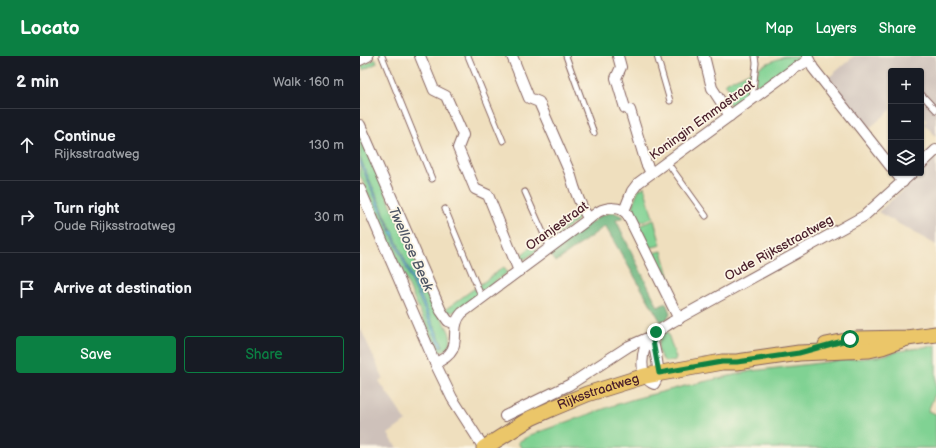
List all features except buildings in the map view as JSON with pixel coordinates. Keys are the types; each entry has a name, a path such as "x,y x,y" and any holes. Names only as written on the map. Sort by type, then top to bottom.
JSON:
{"main road":[{"name":"Rijksstraatweg","path":"484,448 513,431 531,418 605,388 722,362 737,362 799,353 850,339 907,338 936,334"}],"street":[{"path":"360,60 368,56"},
{"path":"420,56 434,90 446,96 463,134 458,148 475,189 488,195 519,271"},
{"path":"512,56 529,98 539,102 589,219"},
{"path":"618,56 621,67 616,78 625,108 630,110 646,164 651,173"},
{"path":"704,56 712,88 730,116"},
{"path":"808,58 811,66 888,163"},
{"name":"Koningin Emmastraat","path":"624,211 635,186 808,58"},
{"path":"360,125 441,311 448,321 456,324 456,337 453,349 445,359 435,363"},
{"path":"924,161 936,150"},
{"path":"898,176 903,182"},
{"name":"Oude Rijksstraatweg","path":"653,378 642,364 643,352 647,342 652,336 661,329 864,216 909,176"},
{"path":"360,189 364,210 435,363 452,398 484,448"},
{"name":"Oranjestraat","path":"456,324 462,313 589,219 604,210 617,208 624,211"},
{"path":"624,211 627,214 679,319"},
{"path":"652,336 653,378"},
{"name":"Oude Rijksstraatweg","path":"505,416 568,385 630,346 652,336"}],"lane":[{"path":"382,56 432,179"},
{"path":"468,56 503,141"},
{"path":"566,56 594,133"},
{"path":"657,56 670,101"},
{"path":"752,100 756,63 755,56"},
{"path":"924,97 936,110"},
{"path":"667,162 706,216"},
{"path":"525,192 550,248"},
{"path":"445,209 482,298"}],"shaded area":[{"path":"854,56 936,56 936,136 924,124 927,120 924,116 924,68 888,68 888,112 867,130 827,79"},
{"path":"936,157 936,245 878,212 917,176 924,176 924,169"},
{"path":"360,327 383,378 379,381 406,421 388,434 397,448 360,448"}],"green space":[{"path":"784,56 799,56 794,62 754,92 759,67"},
{"path":"376,59 377,63 363,70 361,66"},
{"path":"754,70 750,94 732,108 727,100 733,95 725,83"},
{"path":"360,134 438,313 450,334 450,345 446,349 439,352 360,175 360,163 376,200 376,204 382,212 440,347 443,346 360,158"},
{"path":"644,186 653,218 636,223 634,214 635,200 640,188 642,189"},
{"path":"578,212 577,221 566,229 563,224"},
{"path":"613,212 624,217 616,220 658,307 666,303 670,313 667,319 661,322 605,226 556,262 549,253 600,216"},
{"path":"654,220 661,245 649,248 638,226"},
{"path":"562,225 565,230 549,242 546,236"},
{"path":"534,245 537,251 523,260 517,258"},
{"path":"662,251 677,304 652,253"},
{"path":"504,267 507,273 481,292 478,286"},
{"path":"475,288 478,294 454,312 448,312 446,309"},
{"path":"667,331 676,358 675,360 666,362 660,355 658,346 663,334"},
{"path":"936,345 936,392 928,411 936,414 936,448 521,448 518,442 533,434 615,405 685,386 752,371 876,357"}],"water":[{"path":"360,158 391,230 394,232 395,238 443,346 440,347 382,212 376,204 376,200 360,163"}],"route":[{"path":"656,332 652,336 659,373 722,362 737,362 799,353 850,339"}],"water label":[{"name":"Twellose Beek","path":"411,249"}]}
